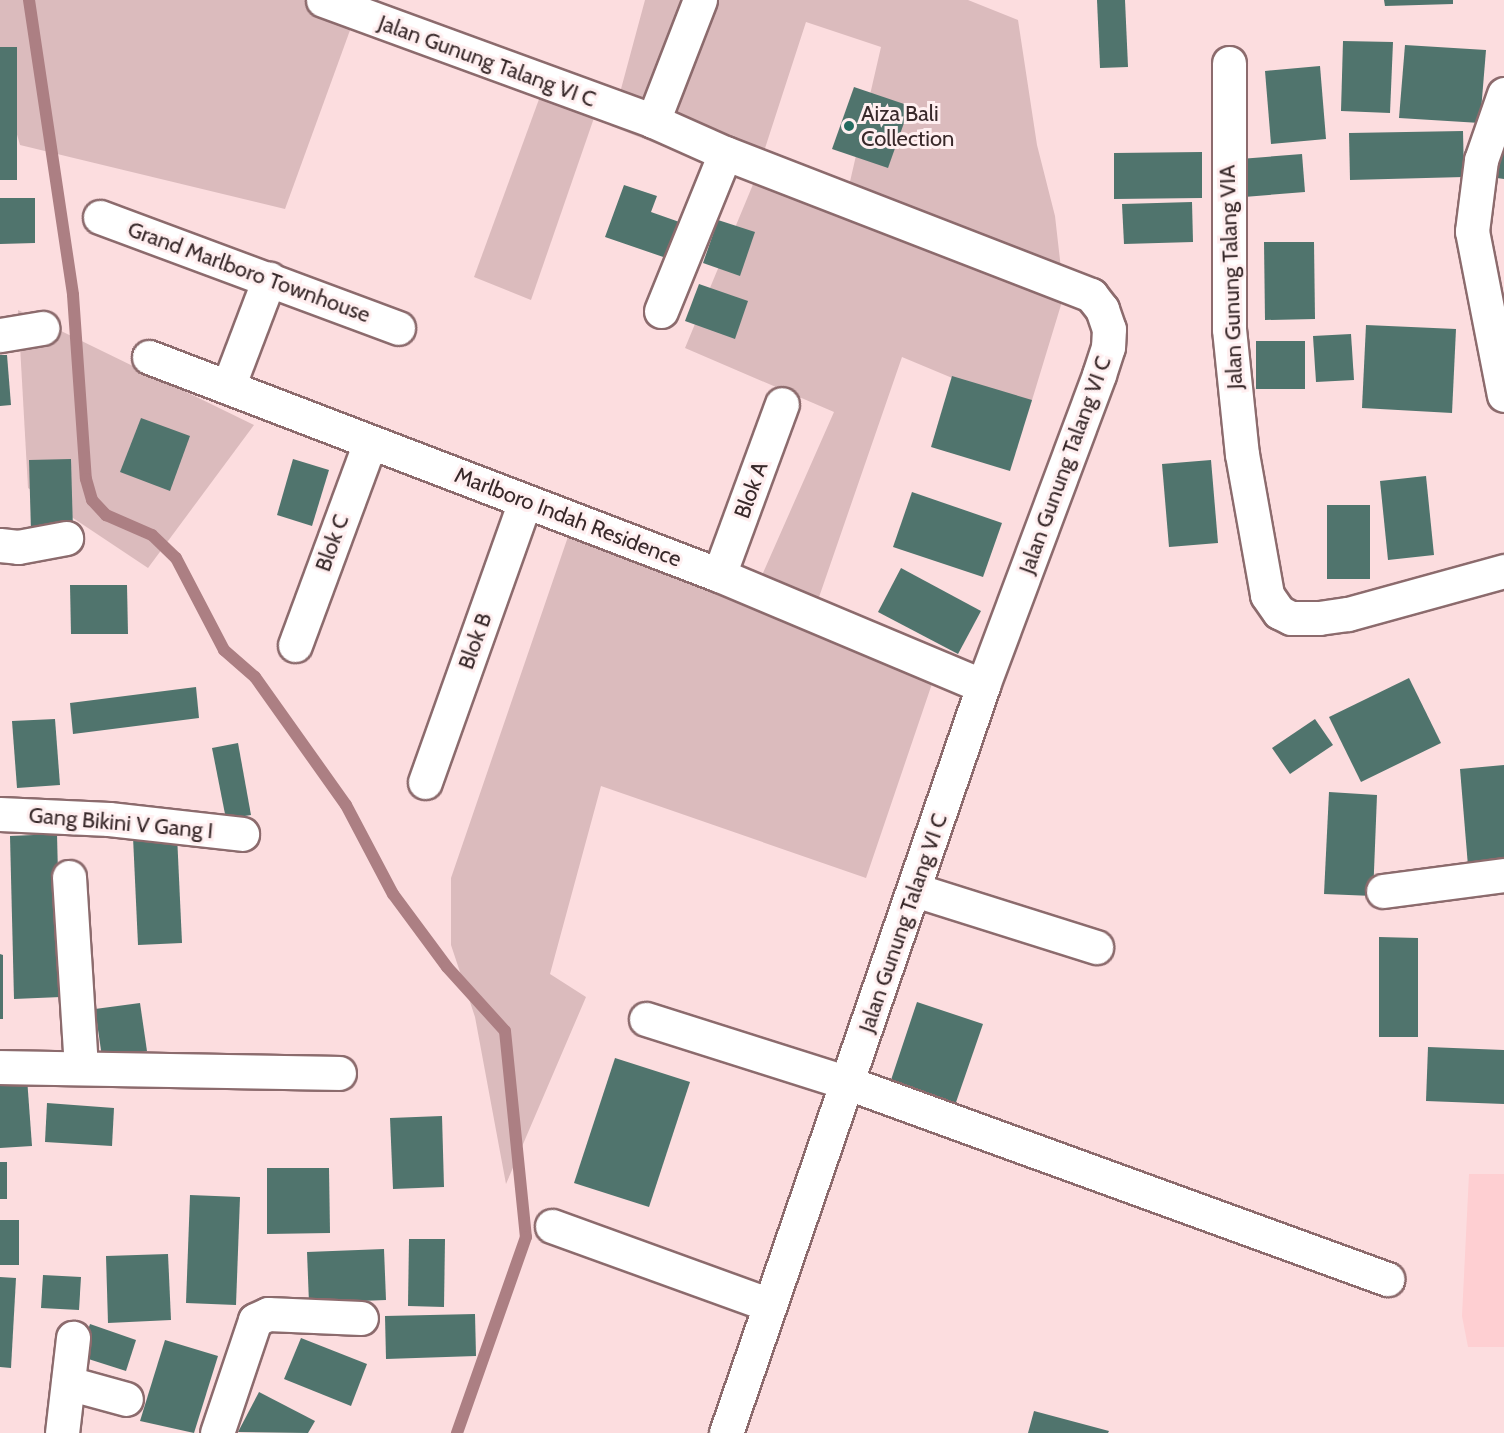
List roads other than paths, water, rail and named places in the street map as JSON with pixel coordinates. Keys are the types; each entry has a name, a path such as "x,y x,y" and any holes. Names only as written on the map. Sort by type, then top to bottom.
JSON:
{"street":[{"name":"Jalan Gunung Talang VI C","path":"323,0 653,121 724,153 1091,295 1102,309 1109,329 1108,347 983,686 848,1083 768,1304 726,1433"},
{"path":"653,121 700,0"},
{"name":"Jalan Gunung Talang VIA","path":"1229,63 1229,329 1242,454 1268,595 1280,612 1291,618 1319,618 1348,614 1504,571"},
{"path":"1504,94 1481,160 1472,231 1504,395"},
{"path":"661,311 724,153"},
{"name":"Grand Marlboro Townhouse","path":"100,217 398,328"},
{"path":"228,387 269,279"},
{"path":"0,335 42,328"},
{"name":"Marlboro Indah Residence","path":"149,357 719,575 983,686"},
{"name":"Blok A","path":"719,575 782,404"},
{"name":"Blok C","path":"295,645 370,442"},
{"name":"Blok B","path":"425,782 525,501"},
{"path":"0,545 18,547 66,538"},
{"name":"Gang Bikini V Gang I","path":"0,814 109,819 242,834"},
{"path":"1383,891 1504,875"},
{"path":"69,877 81,1068"},
{"path":"915,890 1096,946"},
{"path":"646,1019 848,1083 1387,1279"},
{"path":"0,1067 339,1073"},
{"path":"552,1226 768,1304"},
{"path":"217,1433 255,1320 268,1314 361,1318"},
{"path":"62,1433 73,1338"},
{"path":"68,1383 126,1399"}],"waterway":[{"path":"29,0 73,295 86,479 92,500 106,515 152,535 176,558 224,650 255,677 346,805 393,894 447,967 505,1031 526,1237 457,1433"}],"place":[{"name":"Aiza Bali Collection","path":"849,126"}]}
